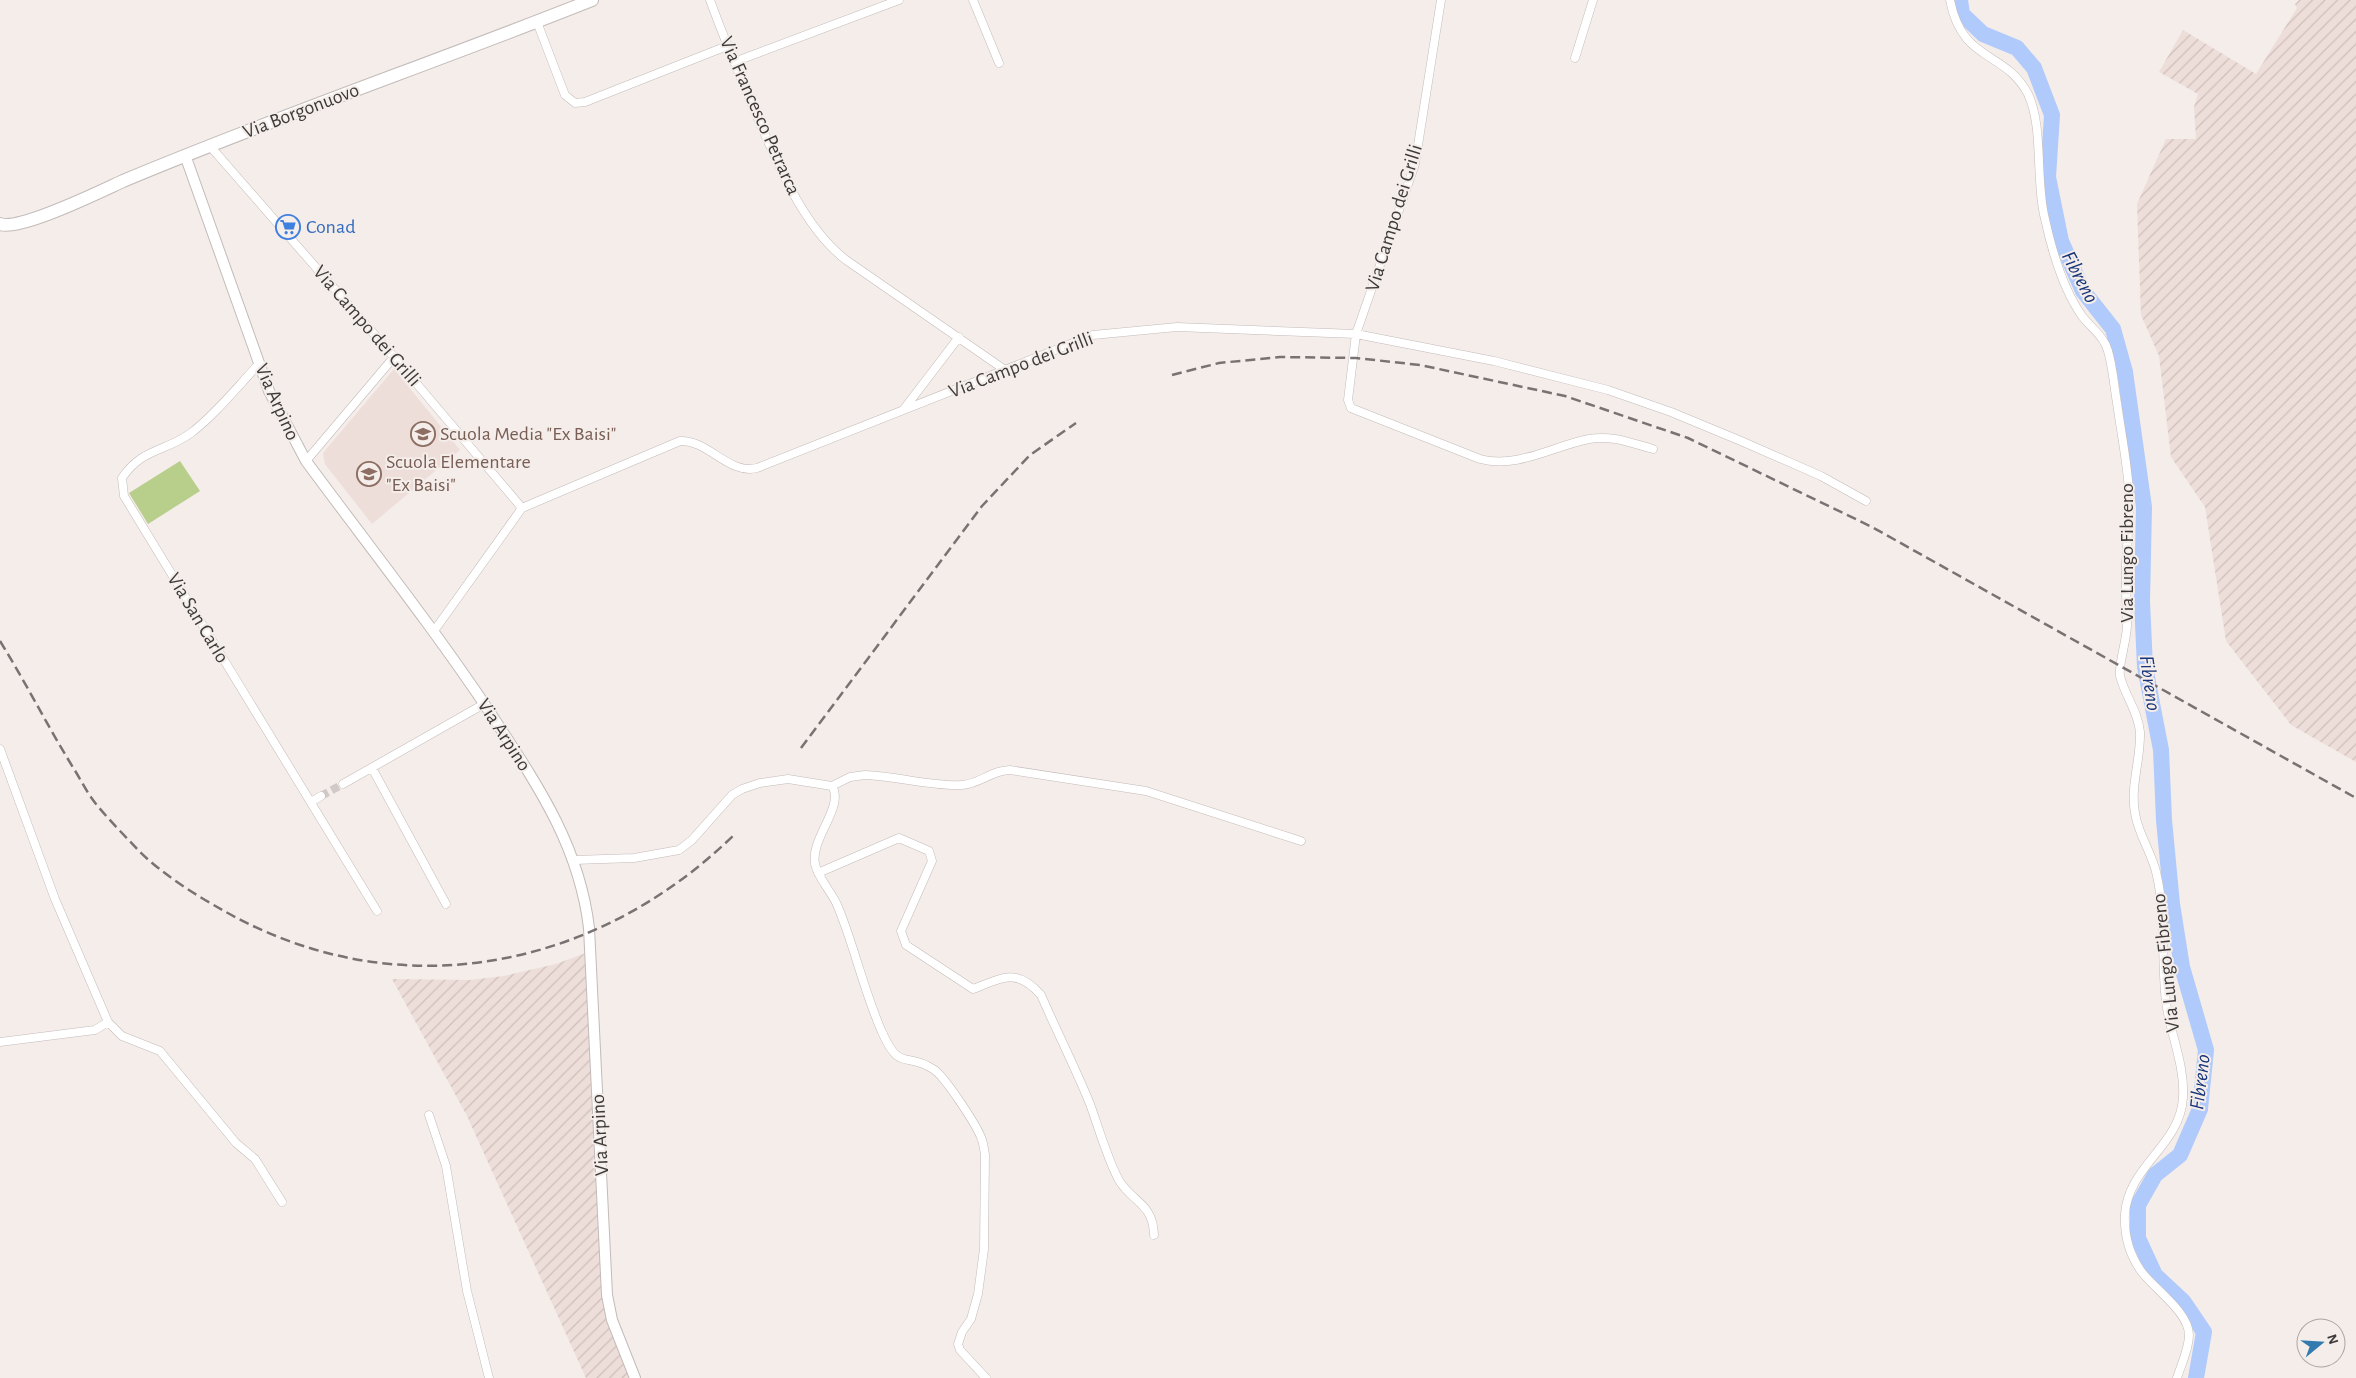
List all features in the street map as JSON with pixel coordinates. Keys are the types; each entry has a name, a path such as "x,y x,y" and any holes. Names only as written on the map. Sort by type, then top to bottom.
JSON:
{"main road":[{"name":"Via Borgonuovo","path":"6,224 50,212 185,155 592,0"}],"street":[{"name":"Via Francesco Petrarca","path":"710,0 727,46 789,185 804,211 832,247 846,260 1005,370"},
{"path":"734,62 899,0"},
{"path":"974,0 999,63"},
{"name":"Via Campo dei Grilli","path":"210,146 394,357 522,508 676,442 692,443 736,467 750,469 1090,336 1148,329 1196,328 1356,334 1415,164 1441,0"},
{"path":"1574,58 1592,0"},
{"name":"Via Lungo Fibreno","path":"1950,0 1957,23 1964,37 1971,45 2010,72 2022,86 2030,100 2035,118 2040,197 2049,234 2072,298 2083,317 2104,341 2110,359 2126,463 2129,500 2126,576 2127,634 2120,672 2135,710 2140,730 2134,812 2139,830 2152,855 2159,883 2166,1001 2184,1091 2182,1112 2174,1131 2145,1167 2132,1187 2126,1208 2125,1227 2129,1245 2138,1266 2181,1315 2187,1325 2188,1339 2177,1378"},
{"path":"537,22 564,93 569,100 575,103 585,102 727,46"},
{"name":"Via Arpino","path":"185,155 259,364 277,408 306,461 434,631 484,704 546,801 574,860 584,894 589,928 608,1295 612,1320 635,1378"},
{"path":"1653,449 1625,440 1592,439 1513,460 1494,462 1480,459 1351,408 1348,400 1356,334 1494,361 1608,390 1742,440 1821,476 1866,501"},
{"path":"903,410 959,337"},
{"path":"306,461 394,357"},
{"name":"Via San Carlo","path":"259,364 192,432 177,442 139,457 122,478 124,496 377,911"},
{"path":"434,631 522,508"},
{"path":"343,784 484,704"},
{"path":"0,749 55,899 108,1022 122,1036 160,1051 236,1143 255,1160 282,1202"},
{"path":"372,768 446,904"},
{"path":"574,860 634,858 676,851 692,840 732,795 760,783 788,779 832,786 847,778 861,775 962,785 979,781 999,771 1022,770 1146,791 1301,841"},
{"path":"832,786 836,799 816,850 814,861 818,872 839,908 877,1021 889,1048 898,1058 924,1064 936,1070 973,1120 982,1140 985,1155 984,1249 973,1311 958,1344 960,1350 986,1378"},
{"path":"310,802 321,796"},
{"path":"818,872 899,838 929,851 932,861 901,931 901,936 906,945 944,968 966,986 973,989 1013,976 1032,984 1041,995 1088,1100 1119,1180 1127,1192 1139,1200 1148,1211 1154,1226 1154,1235"},
{"path":"0,1042 95,1030 108,1022"},
{"path":"429,1115 446,1166 467,1291 489,1378"}],"shaded area":[{"path":"2299,0 2356,0 2356,762 2291,725 2226,641 2205,507 2171,457 2159,356 2141,315 2137,204 2166,139 2196,139 2194,107 2198,94 2159,72 2183,30 2256,74 2297,8 2295,4"},
{"path":"394,369 460,450 372,524 325,464 323,453"},
{"path":"586,953 604,1294 631,1378 586,1378 467,1116 392,979 470,980 504,976 556,964"}],"green space":[{"path":"180,461 200,491 148,524 129,493"}],"waterway":[{"name":"Fibreno","path":"1960,0 1962,14 1983,34 2017,48 2034,68 2052,115 2048,177 2061,241 2083,291 2113,329 2125,372 2144,507 2142,601 2145,667 2161,750 2164,820 2172,904 2182,967 2206,1050 2200,1109 2180,1155 2155,1175 2138,1205 2138,1238 2155,1275 2183,1301 2204,1332 2196,1378"}],"tunnel":[{"path":"321,796 343,784"}],"railway":[{"path":"1172,375 1219,363 1280,357 1356,358 1420,365 1565,396 1688,438 1872,527 2356,798"},
{"path":"801,748 982,506 1030,455 1076,423"},
{"path":"0,641 96,804 148,860 180,884 226,912 292,942 359,960 427,966 494,960 559,944 622,917 681,880 736,833"}],"place":[{"name":"Conad","path":"288,227"},
{"name":"Scuola Media \"Ex Baisi\"","path":"423,434"},
{"name":"Scuola Elementare \"Ex Baisi\"","path":"369,474"}]}
